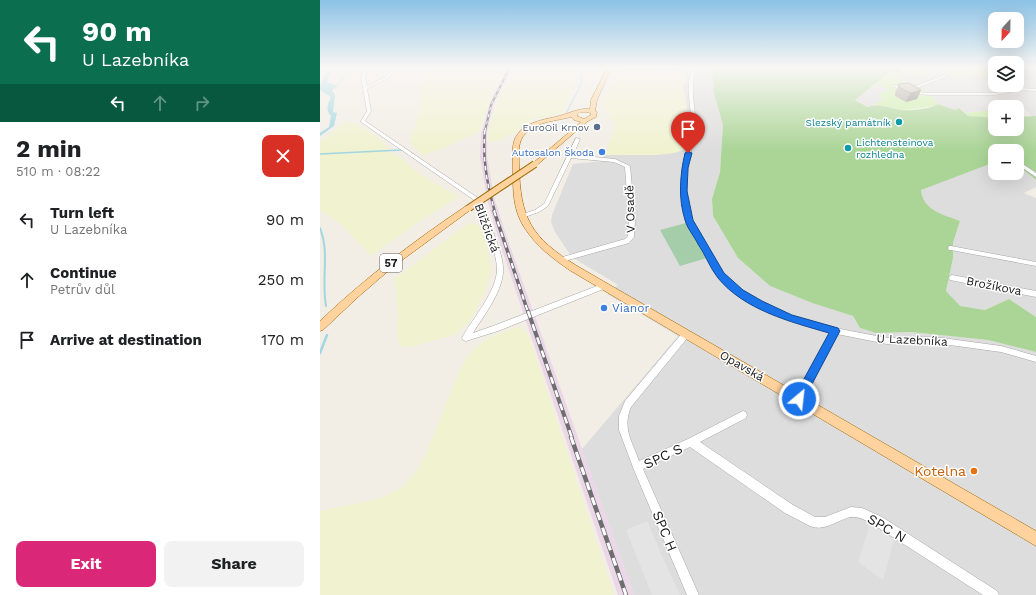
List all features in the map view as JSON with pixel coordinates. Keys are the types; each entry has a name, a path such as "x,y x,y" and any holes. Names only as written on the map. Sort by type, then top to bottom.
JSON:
{"main road":[{"name":"57","path":"320,328 382,270 415,244 535,164 557,146 574,129 594,116 595,113 592,111 597,95"},
{"name":"57","path":"574,129 577,123 576,117 594,100"},
{"name":"57","path":"584,110 592,111"},
{"name":"Opavská","path":"576,117 544,122 530,127 521,134 517,140 516,190 518,201 522,216 537,239 561,260 604,286 1036,539"},
{"path":"576,117 586,120"}],"street":[{"name":"Bližčická","path":"366,95 369,111 363,121 470,193 481,207 499,260 500,273 493,292 466,338 494,329 604,286"},
{"name":"U Lazebníka","path":"691,95 694,125 685,168 684,191 689,220 721,276 740,293 790,318 835,331 887,341 935,340 1001,349 1036,359"},
{"path":"522,216 539,210 546,205 578,139"},
{"name":"V Osadě","path":"561,260 626,241 632,237 627,166 615,161 570,156"},
{"path":"1024,167 1036,175"},
{"path":"951,248 1036,264"},
{"name":"Brožíkova","path":"952,278 1036,294"},
{"path":"799,399 835,331"},
{"name":"SPC S","path":"686,334 628,404 623,416 623,430 637,467 691,442 743,415"},
{"name":"SPC N","path":"691,442 789,509 814,522 824,522 851,512 862,513 883,528 993,595"},
{"name":"SPC H","path":"637,467 693,595"}],"shaded area":[{"path":"494,95 498,95 495,101 487,132 487,156 494,197 506,235 634,595 618,595 498,238 487,199 480,157 481,133 490,102"},
{"path":"684,95 714,95 723,125 720,172 712,199 713,216 738,258 770,286 812,303 853,316 860,328 876,333 911,332 988,340 1036,352 1036,595 634,595 582,449 678,336 607,294 618,285 575,259 569,253 555,232 551,222 552,215 573,164 603,161 605,155 674,153 687,135 689,121"},
{"path":"861,95 880,95 878,96 884,99 869,107 855,99"},
{"path":"929,95 1036,95 1036,116 1033,117 1024,109 1024,100 988,100 988,111 965,113 959,108 955,110 938,104"},
{"path":"988,165 988,180 1024,180 1024,171 1036,180 1036,187 1024,193 1036,198 1036,317 1009,299 985,310 959,306 946,291 953,258 953,243 960,221 930,210 922,197 921,189"},
{"path":"647,521 680,595 652,595 626,530"},
{"path":"870,524 894,540 883,580 858,562"}],"green space":[{"path":"419,95 491,95 480,131 448,146 423,155 410,141 420,110"},
{"path":"501,95 570,95 563,112 542,118 535,118 506,138 496,141 488,141 489,126"},
{"path":"607,95 685,95 689,125 683,150 674,153 657,155 605,155 616,123 609,119 610,113 602,106"},
{"path":"714,95 862,95 855,100 868,107 880,105 902,110 915,110 938,104 955,110 959,108 968,116 988,117 988,136 1024,136 1024,117 1036,116 1036,180 1024,171 1024,144 988,144 988,165 921,190 926,203 935,211 960,221 953,243 953,258 946,291 960,306 985,310 1009,299 1036,317 1036,352 988,340 911,332 876,333 860,328 853,316 812,303 770,286 738,258 713,216 712,199 720,172 723,125"},
{"path":"930,95 938,104 936,106 902,110 874,104 884,99 878,96"},
{"path":"988,111 988,117 968,116 965,113"},
{"path":"345,122 353,122 373,134 388,147 388,151 399,156 415,171 459,197 423,219 371,256 341,224 320,210 320,142"},
{"path":"470,222 481,226 488,251 491,271 484,294 470,321 456,334 411,347 400,346 397,336 398,312 395,282 393,280"},
{"path":"686,223 707,258 680,266 660,230"},
{"path":"516,327 521,327 529,336 614,595 320,595 320,511 378,499 401,488 417,470 426,454 455,381 466,359 475,348 490,337"}],"water":[{"path":"327,95 335,95 333,112 337,113 334,126 320,136 320,133 329,127 331,116 328,111 328,105 331,97"}],"waterway":[{"path":"567,112 576,95"},
{"path":"563,122 562,127 568,127"},
{"path":"320,154 401,150"},
{"path":"320,228 323,237 325,257 324,286 326,306"},
{"path":"320,353 327,335"}],"railway":[{"path":"485,131 491,105 496,95"},
{"path":"485,130 484,151 486,171 495,212"},
{"path":"494,211 528,312"},
{"path":"528,311 572,438"},
{"path":"571,437 626,595"}],"place":[{"name":"Slezský památník","path":"899,122"},
{"name":"EuroOil Krnov","path":"597,127"},
{"name":"Lichtensteinova rozhledna","path":"848,148"},
{"name":"Autosalon Škoda","path":"602,152"},
{"name":"Vianor","path":"604,308"},
{"name":"Kotelna","path":"974,471"}],"route":[{"path":"688,153 685,168 685,206 689,220 721,276 740,293 759,304 790,318 835,331 799,399"}]}
